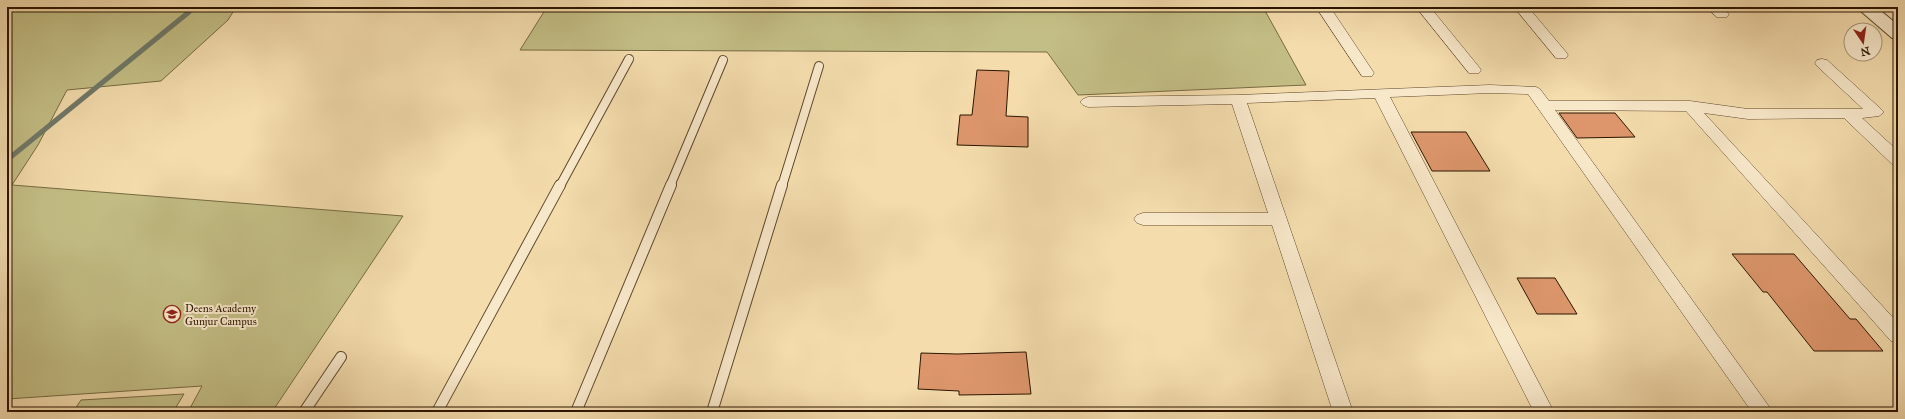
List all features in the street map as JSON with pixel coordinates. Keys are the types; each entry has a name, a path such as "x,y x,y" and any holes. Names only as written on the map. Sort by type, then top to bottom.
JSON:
{"street":[{"path":"1323,7 1367,73"},
{"path":"1423,7 1474,70"},
{"path":"1521,7 1561,55"},
{"path":"1865,7 1898,34"},
{"path":"1544,105 1690,106 1748,114 1876,112 1822,63"},
{"path":"1088,102 1238,99 1525,89 1535,92 1763,412"},
{"path":"1380,93 1544,412"},
{"path":"1238,99 1343,412"},
{"path":"1690,106 1898,336"},
{"path":"1848,113 1898,160"},
{"path":"1143,219 1278,219"}],"lane":[{"path":"437,412 629,59"},
{"path":"576,412 723,60"},
{"path":"712,412 819,66"},
{"path":"304,412 341,356"}],"shaded area":[{"name":"Deens Academy Gunjur Campus","path":"7,7 236,7 228,20 161,81 67,90 38,145 12,185 403,216 272,412 188,412 202,386 7,399"},
{"path":"547,7 1263,7 1306,85 1078,95 1047,52 520,50"},
{"path":"184,394 173,412 73,412 81,400"}],"building":[{"path":"977,70 1009,71 1006,116 1028,117 1028,147 957,145 960,115 972,115"},
{"path":"1559,113 1615,113 1635,137 1577,138"},
{"path":"1411,132 1466,132 1490,171 1432,171"},
{"path":"1732,254 1794,254 1850,319 1856,319 1883,351 1814,351 1767,292 1763,292"},
{"path":"1517,278 1555,278 1577,314 1537,314"},
{"path":"1026,352 1031,394 959,395 959,391 918,389 921,353 957,354"}],"waterway":[{"path":"7,160 189,12 192,7"}],"place":[{"name":"Deens Academy Gunjur Campus","path":"172,314"}]}
